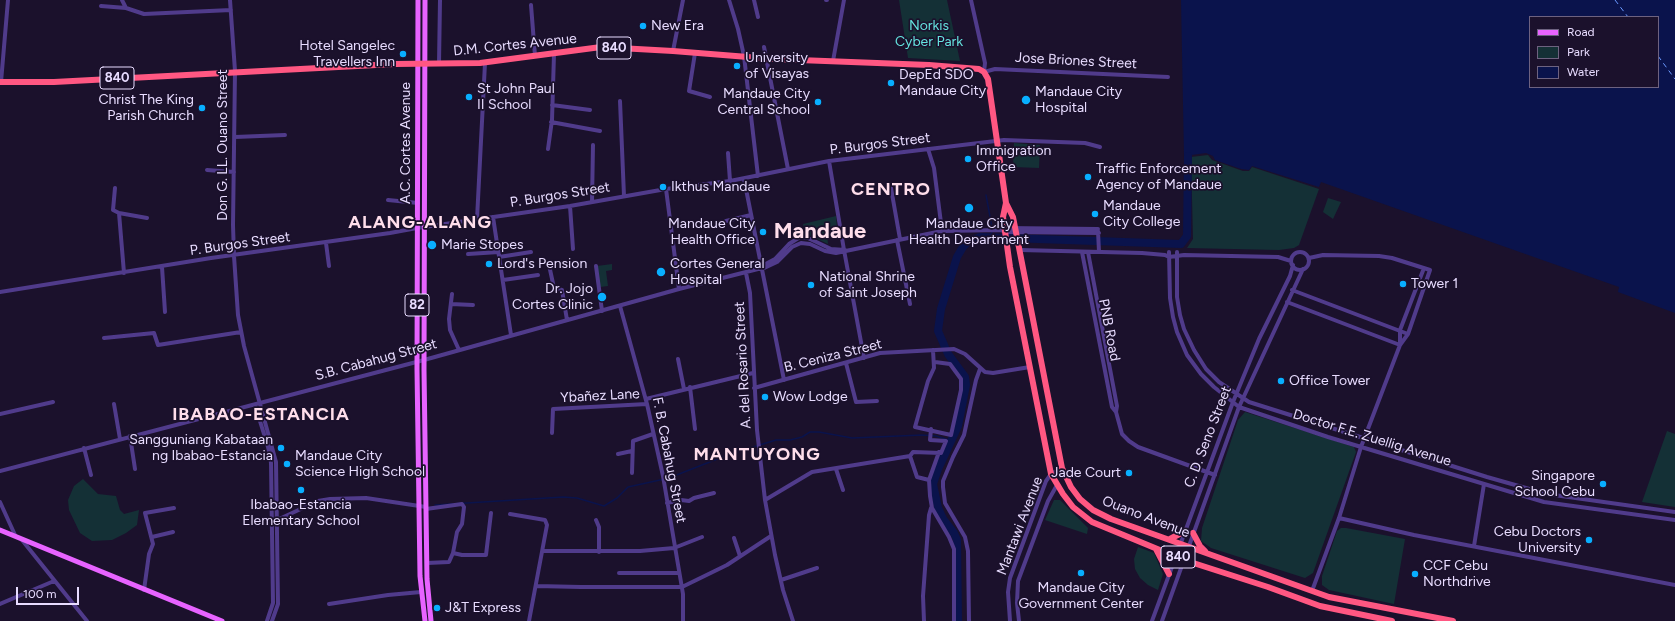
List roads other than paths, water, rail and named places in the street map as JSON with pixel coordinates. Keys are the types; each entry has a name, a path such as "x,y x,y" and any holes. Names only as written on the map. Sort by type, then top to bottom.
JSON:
{"highway":[{"name":"D.M. Cortes Avenue","path":"0,82 54,82 235,71 485,63 601,47 673,50 766,58 963,67 977,68 984,72"},
{"name":"840","path":"984,72 988,79 1006,203 1003,217 1003,231"},
{"name":"840","path":"1006,203 1013,215 1016,231"},
{"name":"Ouano Avenue","path":"1003,231 1007,243 1051,474 1073,507 1092,522 1184,560 1325,607 1392,621"},
{"name":"Ouano Avenue","path":"1016,231 1062,468 1069,483 1080,499 1093,510 1110,519 1180,542 1312,591 1329,596 1453,621"},
{"path":"1170,539 1185,531"},
{"path":"1193,533 1200,546 1207,552"},
{"path":"1156,549 1169,574"}],"main road":[{"name":"A.C. Cortes Avenue","path":"418,0 422,64 425,227 424,360 426,563 431,621"},
{"name":"A.C. Cortes Avenue","path":"425,0 418,161 417,228 417,425 421,592 425,621"},
{"path":"418,161 424,162"},
{"path":"417,293 424,293"},
{"path":"417,425 425,425"},
{"path":"0,530 18,536 144,590 222,621"}],"street":[{"path":"0,82 8,0"},
{"path":"122,0 126,8"},
{"name":"Don G. LL. Ouano Street","path":"230,0 235,71 234,256 238,315 270,447 277,520 273,603 267,621"},
{"path":"439,64 440,0"},
{"path":"673,50 682,0"},
{"path":"729,0 744,56 758,176"},
{"path":"754,0 758,17"},
{"path":"833,61 844,0"},
{"path":"971,0 985,63 984,72"},
{"path":"531,5 535,56"},
{"path":"101,6 126,8 144,14 231,10"},
{"path":"0,25 6,25"},
{"path":"764,47 788,169"},
{"path":"695,53 689,91 710,97"},
{"path":"548,149 551,122 554,54"},
{"path":"477,219 485,63"},
{"name":"Jose Briones Street","path":"984,72 995,69 1168,77"},
{"path":"620,101 624,196"},
{"path":"552,105 590,110"},
{"path":"551,122 600,131"},
{"path":"234,137 285,135"},
{"name":"P. Burgos Street","path":"0,292 570,206 666,189 730,181 829,161 928,148 998,141 1085,143 1100,146"},
{"path":"592,202 593,145"},
{"path":"928,148 934,168 942,231"},
{"path":"728,153 730,181"},
{"path":"829,161 864,358"},
{"path":"207,170 234,172"},
{"path":"744,178 784,380"},
{"path":"115,188 113,210 119,213 146,218"},
{"path":"891,188 910,304"},
{"path":"666,189 679,289"},
{"path":"388,200 418,203"},
{"path":"570,206 573,249"},
{"path":"119,213 124,273"},
{"path":"726,221 751,215"},
{"path":"493,217 511,335"},
{"path":"845,251 831,249 808,238 800,237 801,243 810,244 830,253 845,251 942,231 987,230 1098,233 1100,252"},
{"name":"S.B. Cabahug Street","path":"0,471 424,360 679,289 746,273 761,268 775,259 800,237"},
{"path":"326,243 329,266"},
{"name":"S.B. Cabahug Street","path":"791,246 801,243"},
{"path":"1020,250 1278,257 1292,263 1296,268 1303,269 1308,265 1309,258"},
{"path":"468,254 498,252"},
{"path":"499,257 531,252"},
{"name":"PNB Road","path":"1082,252 1112,407 1116,412 1122,434 1134,445 1215,475"},
{"name":"PNB Road","path":"1088,252 1118,406 1116,412"},
{"path":"1292,263 1294,255 1300,252 1304,253 1309,258"},
{"name":"Doctor F.E. Zuellig Avenue","path":"1177,254 1177,297 1184,329 1194,350 1206,369 1219,382 1236,395 1256,406 1546,494 1675,512"},
{"name":"Doctor F.E. Zuellig Avenue","path":"1169,255 1170,298 1177,332 1187,355 1201,374 1232,402 1240,407 1361,447 1544,502 1675,520"},
{"path":"1309,258 1323,255 1379,256 1392,258 1430,270 1408,334 1400,345 1364,438 1339,518 1312,591"},
{"name":"C. D. Seno Street","path":"1152,621 1232,402 1259,339 1290,276 1292,263"},
{"path":"549,265 554,288 562,290 567,320"},
{"path":"596,266 602,311"},
{"path":"162,267 165,312"},
{"path":"1400,345 1400,330 1424,268"},
{"name":"C. D. Seno Street","path":"1162,621 1243,399 1303,269"},
{"name":"A. del Rosario Street","path":"746,273 750,293 754,388 758,442 765,500 781,580 793,621"},
{"path":"503,280 538,275"},
{"path":"1292,290 1408,334"},
{"path":"452,294 449,319 450,330 458,350"},
{"path":"1287,302 1400,345"},
{"path":"451,304 473,305"},
{"name":"F. B. Cabahug Street","path":"620,306 646,399 663,476 674,548 682,586 683,621"},
{"path":"104,338 154,333 158,345 241,332"},
{"path":"933,350 935,362 934,368 928,381 915,427 951,435 961,380 950,364 935,362"},
{"name":"B. Ceniza Street","path":"754,388 880,354 950,350 965,354 980,369"},
{"path":"678,359 684,389"},
{"path":"846,363 856,402 877,401"},
{"path":"969,621 968,551 965,537 945,503 943,481 964,435 976,380 980,369 985,372 992,373 1030,367"},
{"path":"646,399 690,387 753,373"},
{"path":"690,387 695,429"},
{"path":"0,414 53,402"},
{"path":"114,404 120,439"},
{"name":"Ybañez Lane","path":"552,433 553,409 647,404"},
{"name":"Don G. LL. Ouano Street","path":"255,405 270,447"},
{"path":"930,430 930,440 946,441 941,453 939,452 929,480 932,508 949,537 954,549 954,621"},
{"path":"632,473 633,441 653,434"},
{"path":"130,436 135,469"},
{"path":"84,448 90,476"},
{"path":"618,454 632,451"},
{"path":"765,500 812,472 910,456 913,452 939,452"},
{"path":"910,456 917,477 929,480"},
{"name":"Mantawi Avenue","path":"1009,621 1008,592 1010,578 1046,481 1051,474 1062,468"},
{"path":"836,469 843,490"},
{"path":"1474,546 1484,484"},
{"name":"Mantawi Avenue","path":"1018,620 1016,603 1018,581 1048,501 1057,485"},
{"path":"667,503 681,500 689,501 694,498 714,493"},
{"path":"277,520 318,501 330,499 366,498 426,508 462,504 462,524 457,532 453,553 449,562 426,563"},
{"name":"Don G. LL. Ouano Street","path":"272,621 278,604 275,557 275,501"},
{"path":"0,502 18,536 87,621"},
{"path":"144,590 149,554 153,544 145,513 174,508"},
{"path":"924,621 929,515 932,508"},
{"path":"453,553 462,555 486,555 492,513"},
{"path":"510,514 547,522 543,552 529,621"},
{"path":"1339,518 1675,585"},
{"path":"596,520 599,527 599,552"},
{"path":"152,538 173,532"},
{"path":"536,586 682,586 727,565 771,536"},
{"path":"543,552 599,552 674,548 702,537"},
{"path":"734,538 740,556"},
{"path":"781,580 817,568"},
{"path":"619,573 679,573"},
{"path":"0,604 54,581"},
{"path":"329,604 388,595 421,592"},
{"path":"1009,621 1018,620"}],"water":[{"path":"1181,0 1675,0 1675,313 1618,292 1619,287 1321,182 1319,187 1252,166 1249,170 1241,169 1215,160 1213,156 1206,153 1184,156"}],"waterway":[{"path":"958,621 957,540 954,533 943,519 938,508 933,484 938,469 958,426 966,385 965,377 948,354 938,331 941,309 957,257 969,241 980,237 1181,244 1187,236 1188,156"},
{"path":"986,195 992,237"},
{"path":"435,505 563,497 577,498 604,506 617,498 628,487 669,478 730,454 776,440 790,440 802,437 810,432 819,432 852,438 922,435 936,436 952,441"}],"place":[{"name":"New Era","path":"643,26"},
{"name":"Hotel Sangelec Travellers Inn","path":"403,54"},
{"name":"University of Visayas","path":"737,66"},
{"name":"DepEd SDO Mandaue City","path":"891,83"},
{"name":"St John Paul II School","path":"469,97"},
{"name":"Mandaue City Hospital","path":"1026,100"},
{"name":"Mandaue City Central School","path":"818,102"},
{"name":"Christ The King Parish Church","path":"202,108"},
{"name":"Immigration Office","path":"968,159"},
{"name":"Traffic Enforcement Agency of Mandaue","path":"1088,177"},
{"name":"Ikthus Mandaue","path":"663,187"},
{"name":"Mandaue City Health Department","path":"969,208"},
{"name":"Mandaue City College","path":"1095,214"},
{"name":"Mandaue City Health Office","path":"763,232"},
{"name":"Marie Stopes","path":"432,245"},
{"name":"Lord's Pension","path":"489,264"},
{"name":"Cortes General Hospital","path":"661,272"},
{"name":"Tower 1","path":"1403,284"},
{"name":"National Shrine of Saint Joseph","path":"811,285"},
{"name":"Dr. Jojo Cortes Clinic","path":"602,297"},
{"name":"Office Tower","path":"1281,381"},
{"name":"Wow Lodge","path":"765,397"},
{"name":"Sangguniang Kabataan ng Ibabao-Estancia","path":"281,448"},
{"name":"Mandaue City Science High School","path":"287,464"},
{"name":"Jade Court","path":"1129,473"},
{"name":"Singapore School Cebu","path":"1603,484"},
{"name":"Ibabao-Estancia Elementary School","path":"301,490"},
{"name":"Cebu Doctors University","path":"1589,540"},
{"name":"Mandaue City Government Center","path":"1081,573"},
{"name":"CCF Cebu Northdrive","path":"1415,574"},
{"name":"J&T Express","path":"437,608"}],"district":[{"name":"CENTRO","path":"891,190"},
{"name":"ALANG-ALANG","path":"420,223"},
{"name":"Mandaue","path":"820,232"},
{"name":"IBABAO-ESTANCIA","path":"261,415"},
{"name":"MANTUYONG","path":"757,455"}],"park label":[{"name":"Norkis Cyber Park","path":"929,34"}]}
